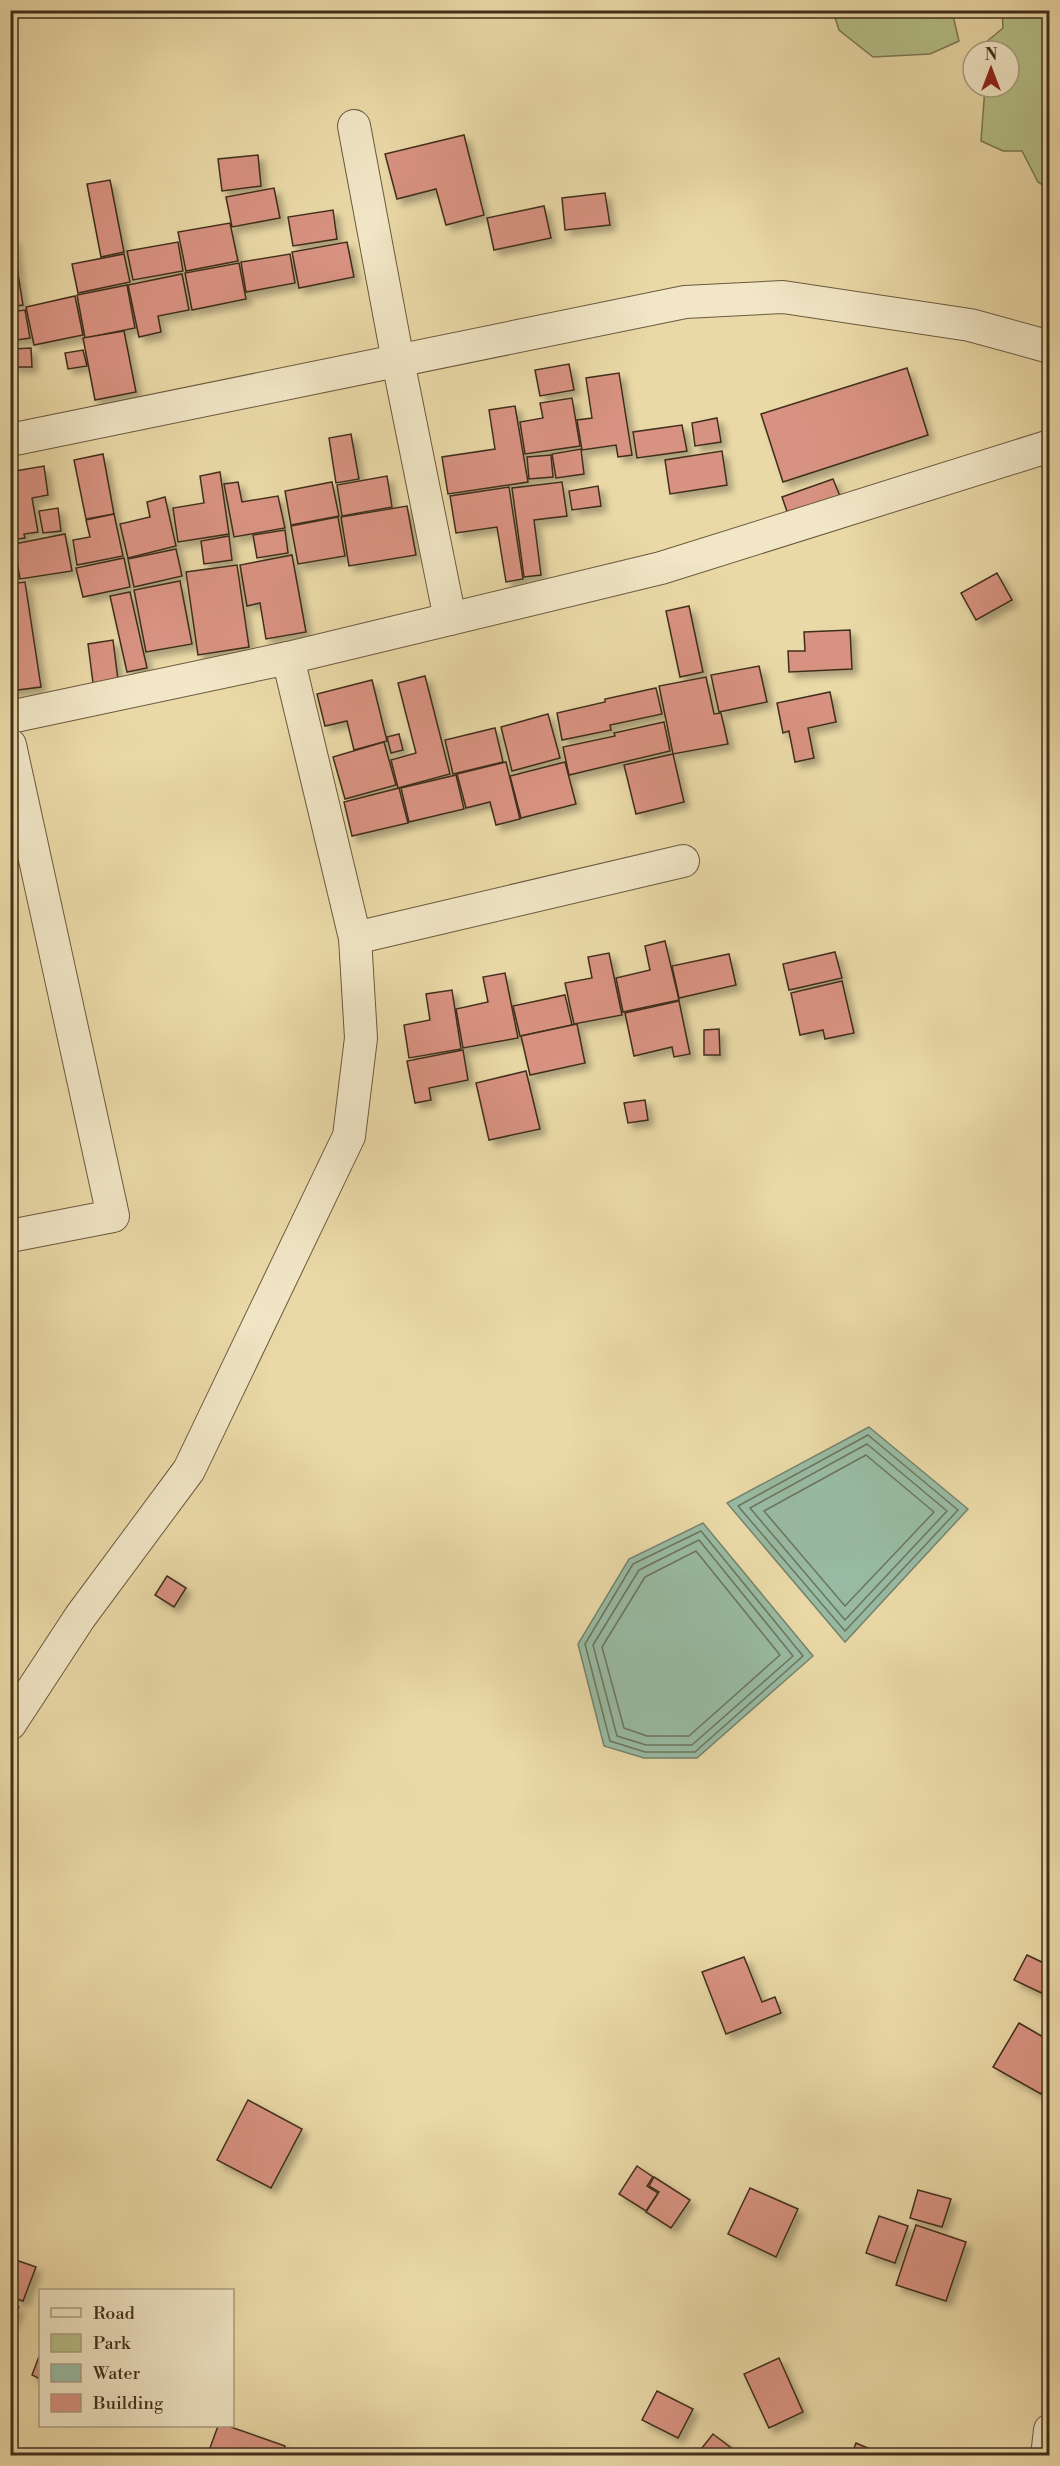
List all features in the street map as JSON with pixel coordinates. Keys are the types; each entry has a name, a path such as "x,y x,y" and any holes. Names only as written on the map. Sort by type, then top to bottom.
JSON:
{"street":[{"path":"354,126 450,619"},
{"path":"10,440 685,302 783,297 970,325 1050,346"},
{"path":"10,717 288,658 661,568 1050,446"},
{"path":"10,1724 80,1617 189,1470 349,1136 361,1038 355,938 288,658"},
{"path":"10,746 113,1216 10,1236"},
{"path":"355,938 683,861"},
{"path":"1047,2456 1050,2430"}],"green space":[{"path":"833,11 952,11 959,41 930,54 873,57 839,30"},
{"path":"1002,11 1047,11 1050,51 1049,189 1038,182 1022,151 1003,151 981,141 984,99 1021,99 1021,39 990,39 1003,28"}],"water":[{"path":"869,1427 968,1509 845,1642 727,1503"},
{"path":"703,1523 813,1656 697,1758 644,1758 604,1746 578,1644 629,1559"}],"building":[{"path":"464,135 484,215 446,225 436,189 397,199 385,154"},
{"path":"258,155 261,186 222,191 218,159"},
{"path":"110,180 124,252 101,257 87,184"},
{"path":"274,188 280,218 232,227 226,197"},
{"path":"605,193 610,225 565,230 562,198"},
{"path":"544,206 551,238 494,250 487,218"},
{"path":"333,210 337,239 293,246 288,217"},
{"path":"230,223 238,261 186,271 178,232"},
{"path":"10,237 13,237 18,272 10,273"},
{"path":"178,242 183,271 133,280 127,251"},
{"path":"347,242 354,277 299,288 292,252"},
{"path":"124,254 130,282 78,293 72,264"},
{"path":"290,254 295,283 246,292 241,262"},
{"path":"239,263 246,299 192,310 185,273"},
{"path":"18,274 23,305 10,307 10,276"},
{"path":"182,274 189,310 158,316 161,332 139,337 128,285"},
{"path":"127,285 135,328 85,338 77,295"},
{"path":"75,296 83,335 34,345 26,307"},
{"path":"25,310 30,338 10,341 10,312"},
{"path":"124,331 136,392 95,400 83,338"},
{"path":"31,348 32,367 12,367 12,349"},
{"path":"83,350 87,366 68,369 65,353"},
{"path":"569,364 574,390 540,396 535,370"},
{"path":"907,368 928,435 783,482 761,414"},
{"path":"619,373 632,455 618,457 616,445 582,450 577,420 592,418 586,378"},
{"path":"572,398 580,446 525,454 520,422 543,418 540,403"},
{"path":"515,406 528,482 448,494 442,457 495,449 489,410"},
{"path":"717,418 721,442 695,446 692,423"},
{"path":"682,425 687,451 637,458 633,432"},
{"path":"351,434 359,479 336,483 329,438"},
{"path":"581,449 584,474 556,478 552,454"},
{"path":"722,451 727,485 670,494 665,460"},
{"path":"103,454 114,514 86,519 74,460"},
{"path":"551,455 553,477 529,479 527,457"},
{"path":"44,466 48,495 32,498 38,532 24,534 25,538 10,540 10,472"},
{"path":"220,472 229,534 178,542 173,508 204,503 200,476"},
{"path":"387,476 392,507 342,516 337,485"},
{"path":"833,479 842,501 790,520 782,497"},
{"path":"238,482 242,502 278,496 285,528 234,537 224,484"},
{"path":"332,482 339,516 291,525 285,491"},
{"path":"562,482 567,516 534,520 541,575 524,577 512,488"},
{"path":"598,486 601,506 572,510 569,491"},
{"path":"509,487 523,579 506,582 497,527 456,533 450,496"},
{"path":"165,497 176,546 128,558 120,524 150,517 147,502"},
{"path":"407,506 416,555 349,566 341,517"},
{"path":"58,508 61,531 43,533 39,511"},
{"path":"114,514 123,556 77,565 73,540 90,537 86,520"},
{"path":"338,517 345,556 298,564 291,526"},
{"path":"285,530 288,553 257,558 253,535"},
{"path":"65,534 72,571 20,579 14,544"},
{"path":"229,536 232,560 204,564 201,541"},
{"path":"10,548 16,577 10,578"},
{"path":"176,549 182,576 134,587 128,559"},
{"path":"292,555 306,632 266,639 260,603 247,606 240,565"},
{"path":"124,558 130,587 83,597 76,568"},
{"path":"237,565 249,647 198,655 186,572"},
{"path":"997,573 1012,600 976,620 961,593"},
{"path":"180,581 192,644 146,652 134,590"},
{"path":"25,582 41,687 10,691 10,584"},
{"path":"130,592 147,668 127,672 110,596"},
{"path":"689,606 703,672 680,677 666,611"},
{"path":"850,630 852,669 789,672 788,651 805,651 804,632"},
{"path":"113,640 118,680 93,683 88,644"},
{"path":"759,666 767,702 719,712 711,675"},
{"path":"425,676 450,774 398,788 391,760 416,753 398,683"},
{"path":"706,677 714,714 721,713 728,744 673,754 659,686"},
{"path":"372,680 387,741 354,750 347,721 325,726 317,694"},
{"path":"656,688 662,714 610,725 611,730 562,740 557,713 605,702 605,699"},
{"path":"830,692 836,722 808,728 814,758 795,762 789,731 783,733 777,703"},
{"path":"548,714 560,758 512,771 501,727"},
{"path":"664,722 670,751 569,775 563,747 615,736 614,733"},
{"path":"495,728 503,762 453,774 445,740"},
{"path":"399,734 403,750 391,753 387,737"},
{"path":"384,742 396,785 345,799 333,757"},
{"path":"673,754 684,802 636,814 624,765"},
{"path":"506,762 520,819 496,825 490,802 466,808 457,774"},
{"path":"565,762 576,804 521,818 510,776"},
{"path":"456,775 464,809 409,822 401,788"},
{"path":"399,788 408,823 352,836 344,802"},
{"path":"665,941 679,1000 623,1012 616,978 650,970 645,946"},
{"path":"835,952 842,978 789,990 783,964"},
{"path":"609,953 622,1015 574,1024 565,983 592,978 588,957"},
{"path":"729,954 736,985 679,998 672,966"},
{"path":"505,973 518,1038 463,1048 456,1009 488,1002 483,977"},
{"path":"842,981 854,1033 825,1039 823,1030 800,1035 791,993"},
{"path":"452,990 461,1049 409,1058 404,1025 430,1020 426,994"},
{"path":"565,995 572,1025 520,1036 513,1006"},
{"path":"679,1001 690,1054 674,1057 672,1047 634,1056 625,1013"},
{"path":"577,1024 585,1063 530,1075 521,1036"},
{"path":"719,1029 720,1055 704,1055 704,1030"},
{"path":"463,1050 468,1080 429,1088 431,1100 415,1103 407,1061"},
{"path":"526,1071 540,1129 489,1140 476,1083"},
{"path":"645,1100 648,1120 628,1123 624,1103"},
{"path":"167,1576 186,1588 174,1607 155,1595"},
{"path":"1027,1955 1050,1966 1050,1997 1014,1980"},
{"path":"744,1957 762,2002 775,1997 781,2013 726,2034 702,1972"},
{"path":"1019,2023 1050,2041 1050,2079 1041,2094 993,2067"},
{"path":"248,2100 302,2129 271,2188 217,2160"},
{"path":"637,2166 653,2177 647,2186 658,2193 646,2211 619,2194"},
{"path":"654,2177 690,2200 671,2228 646,2212 659,2192 649,2186"},
{"path":"750,2188 798,2209 776,2257 728,2234"},
{"path":"918,2190 951,2199 942,2227 910,2218"},
{"path":"879,2216 908,2226 895,2263 866,2253"},
{"path":"916,2225 966,2242 946,2301 896,2285"},
{"path":"10,2258 36,2267 23,2301 10,2297"},
{"path":"10,2304 19,2307 10,2326"},
{"path":"39,2357 39,2378 32,2375"},
{"path":"779,2358 803,2412 769,2428 744,2374"},
{"path":"657,2391 693,2409 678,2438 642,2420"},
{"path":"218,2427 231,2427 285,2446 282,2456 207,2456"},
{"path":"713,2434 734,2450 730,2456 701,2456 698,2453"},
{"path":"856,2443 884,2455 884,2456 851,2456"},
{"path":"158,2449 173,2456 155,2456"}]}
